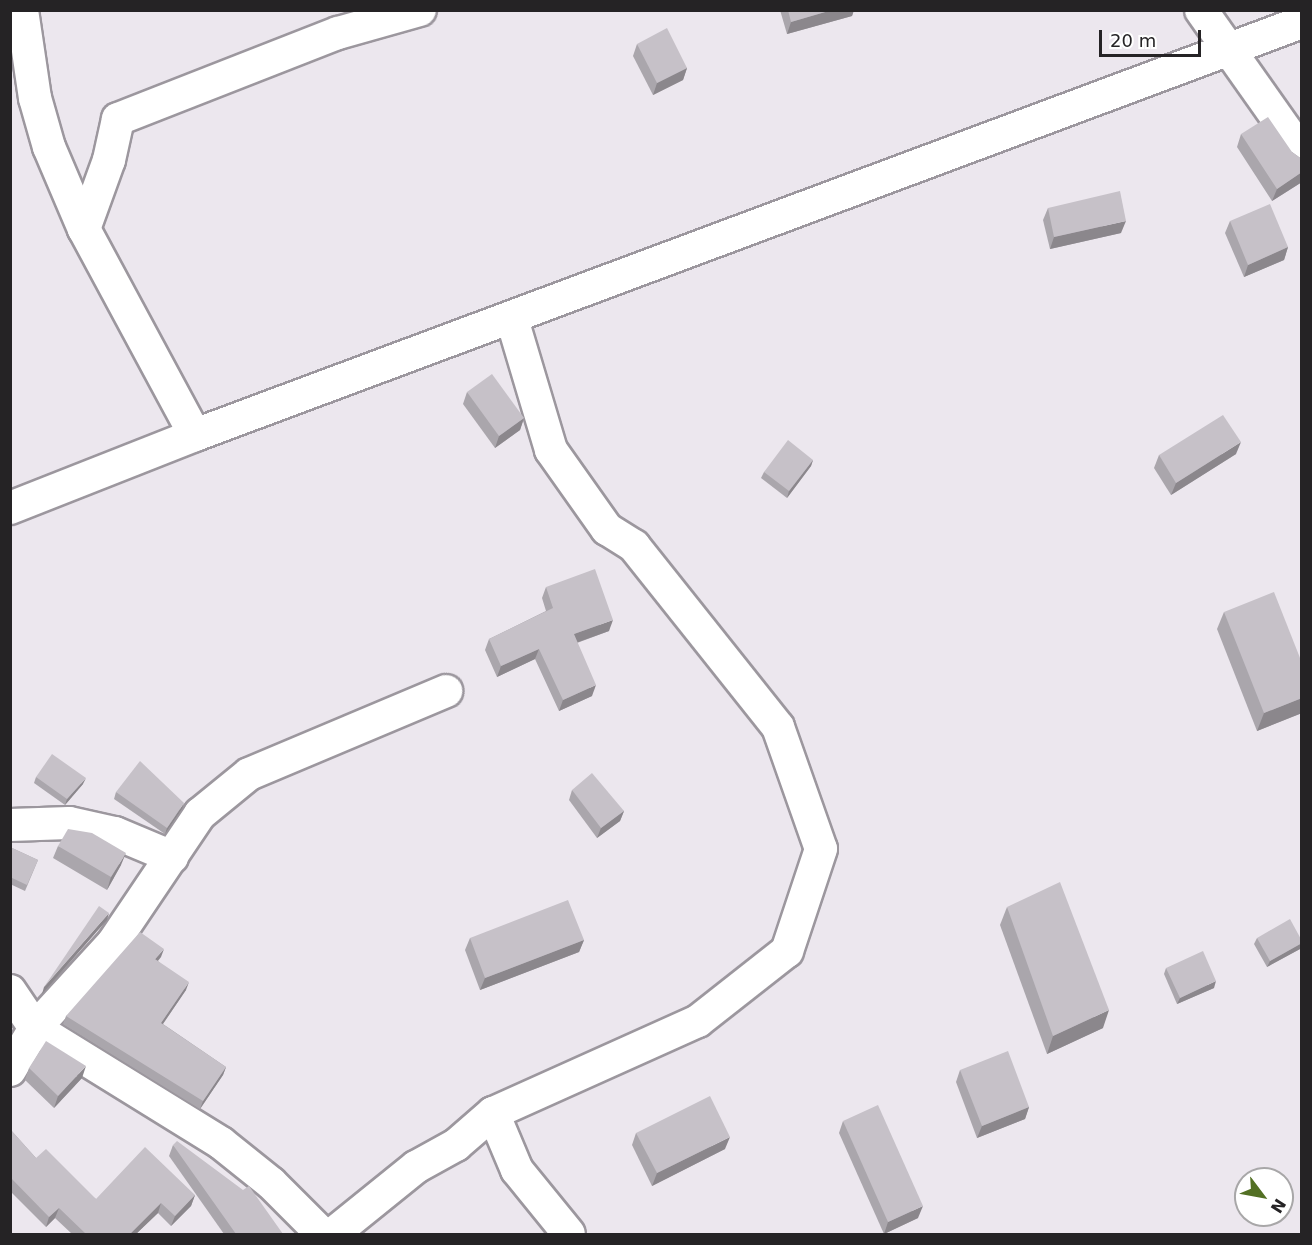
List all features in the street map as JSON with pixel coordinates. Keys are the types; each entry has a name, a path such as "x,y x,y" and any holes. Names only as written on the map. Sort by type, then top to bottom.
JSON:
{"street":[{"path":"22,10 35,98 49,147 84,229 195,435"},
{"path":"84,229 109,160 118,119 338,33 420,10"},
{"path":"1201,10 1232,50 1302,153"},
{"path":"10,508 195,435 512,319 1302,22"},
{"path":"333,1234 400,1179 456,1145 493,1113 698,1021 787,951 821,849 778,727 634,546 607,528 551,450 512,319"},
{"path":"10,1070 35,1028 113,943 200,814 249,774 446,691"},
{"path":"10,825 69,823 115,833 172,857"},
{"path":"10,991 35,1028 221,1143 271,1183 322,1234"},
{"path":"493,1113 517,1170 569,1234"}],"building":[{"path":"788,10 832,10 791,22"},
{"path":"667,28 687,68 657,83 637,44"},
{"path":"1268,117 1292,152 1302,157 1302,172 1277,189 1241,134"},
{"path":"1120,191 1126,221 1054,237 1048,208"},
{"path":"1270,204 1288,247 1248,265 1230,221"},
{"path":"492,374 524,418 499,436 467,392"},
{"path":"1223,415 1241,442 1176,483 1159,455"},
{"path":"788,440 813,460 789,491 764,472"},
{"path":"595,569 613,620 574,634 596,685 563,700 539,649 501,666 489,639 553,608 546,587"},
{"path":"1274,592 1302,663 1302,698 1264,713 1224,612"},
{"path":"52,754 86,778 67,799 36,777"},
{"path":"140,761 184,803 167,828 116,792"},
{"path":"592,773 624,811 601,828 572,790"},
{"path":"68,829 92,833 126,853 111,877 58,846"},
{"path":"10,847 38,860 27,885 10,877"},
{"path":"1060,882 1109,1010 1053,1036 1007,907"},
{"path":"568,900 584,940 485,978 470,938"},
{"path":"99,906 109,913 44,987"},
{"path":"1290,919 1302,943 1270,961 1257,938"},
{"path":"140,932 164,949 155,959 189,982 161,1023 226,1067 203,1101 66,1016"},
{"path":"1203,951 1216,981 1180,998 1166,968"},
{"path":"46,1041 86,1066 58,1096 29,1068"},
{"path":"1008,1051 1029,1107 982,1126 960,1070"},
{"path":"710,1096 730,1137 657,1173 636,1133"},
{"path":"878,1105 923,1206 888,1222 843,1121"},
{"path":"10,1129 36,1158 46,1149 96,1199 145,1147 195,1195 175,1216 161,1203 130,1234 86,1234 59,1208 49,1217 10,1177"},
{"path":"177,1141 243,1190 249,1186 283,1234 236,1234 173,1145"}]}
